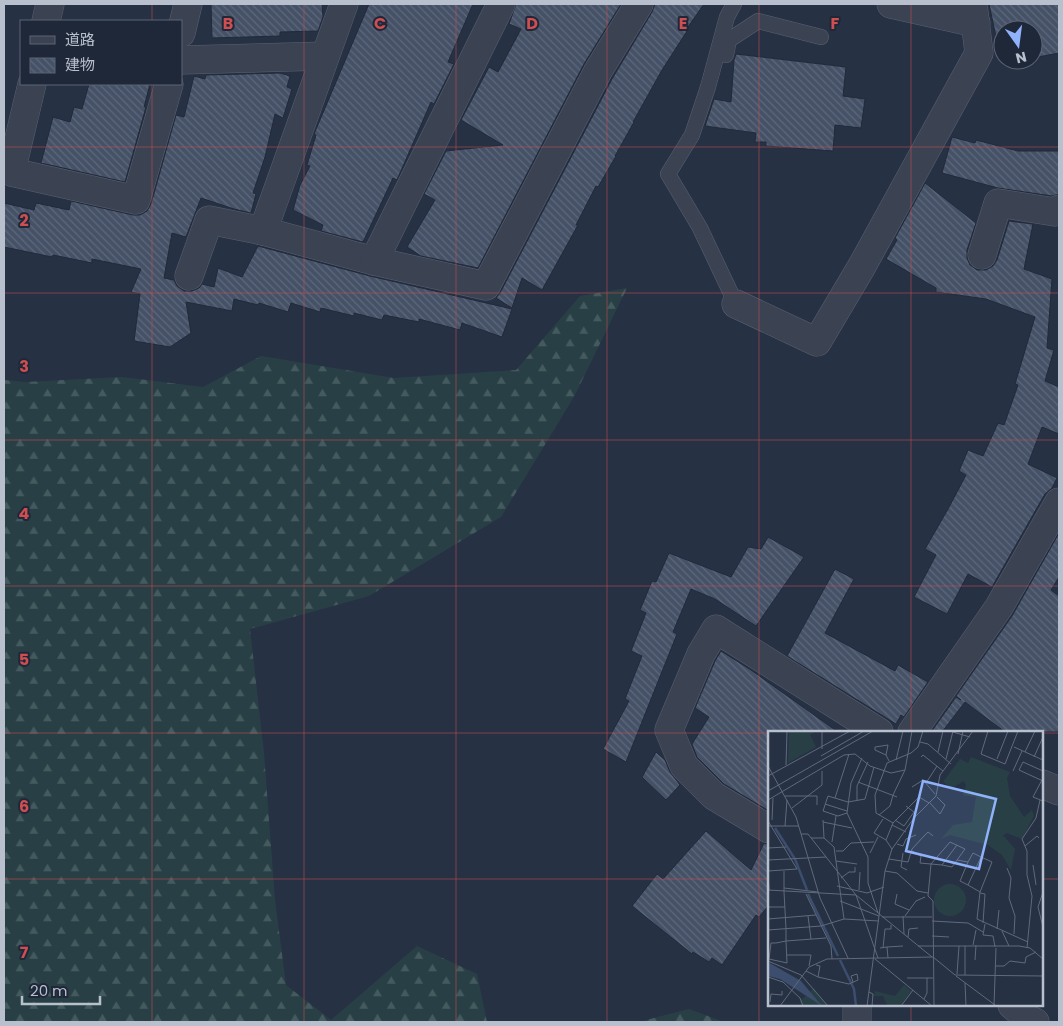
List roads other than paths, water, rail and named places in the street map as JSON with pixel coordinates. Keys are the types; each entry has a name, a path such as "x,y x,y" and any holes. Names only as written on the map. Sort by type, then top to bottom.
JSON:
{"street":[{"path":"46,20 50,4"},
{"path":"182,29 188,4"},
{"path":"263,231 344,4"},
{"path":"374,261 501,4"},
{"path":"189,276 209,220 263,231 374,261 486,286 598,71 639,4"},
{"path":"736,304 817,342 867,258 979,53 974,14 891,4"},
{"path":"182,60 325,56"},
{"path":"32,85 7,172 136,200 169,85"},
{"path":"982,255 998,203 1055,212 1059,208"},
{"path":"913,731 999,607 1059,502"},
{"path":"768,827 714,796 684,766 669,730 701,654 716,629 877,731"},
{"path":"1043,784 1059,791"},
{"path":"857,1006 857,1022"},
{"path":"1002,1022 1011,1006"},
{"path":"1013,1006 1028,1020 1035,1022"}],"lane":[{"path":"734,4 727,17 692,135 668,174 700,228 736,304"},
{"path":"708,86 721,78 728,40 758,21 821,37"}]}
